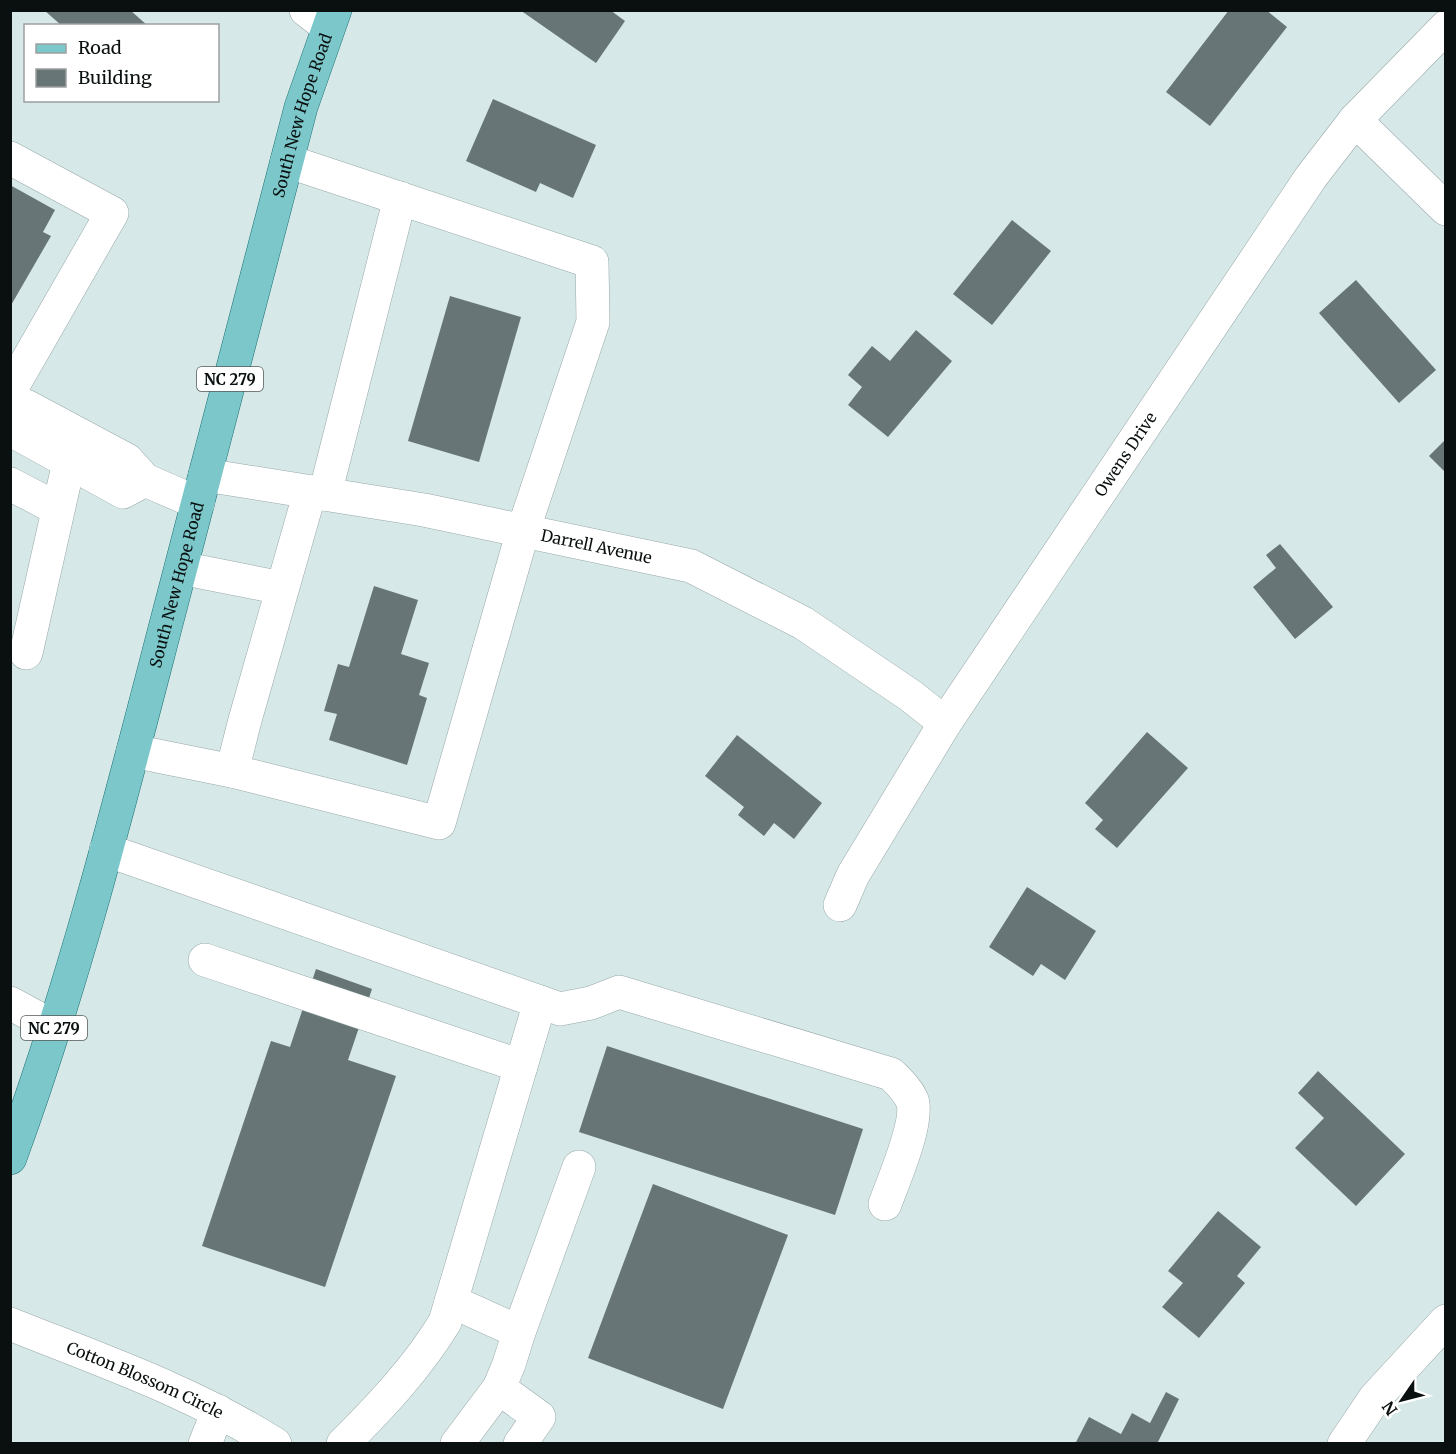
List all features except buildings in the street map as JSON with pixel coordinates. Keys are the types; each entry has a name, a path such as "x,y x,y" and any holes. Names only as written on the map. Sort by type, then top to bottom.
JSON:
{"main road":[{"name":"South New Hope Road","path":"10,1158 80,945 302,107 323,16"}],"street":[{"name":"Owens Drive","path":"840,905 853,875 945,723 1311,177 1355,120 1446,27"},
{"path":"1355,120 1446,209"},
{"path":"10,158 112,213 10,391"},
{"path":"133,751 232,771 439,823 523,531 593,322 592,262 287,161"},
{"path":"232,771 282,588 317,493 400,198"},
{"path":"10,409 26,406 36,411 127,459 145,480 123,492 20,435 10,424"},
{"path":"26,653 69,462"},
{"name":"Darrell Avenue","path":"145,480 201,489 317,493 424,510 691,566 803,623 911,696 945,723"},
{"path":"10,484 58,509"},
{"path":"181,568 282,588"},
{"path":"106,850 560,1009 591,1003 619,992 891,1074 903,1086 913,1102 913,1123 885,1204"},
{"path":"205,960 520,1066"},
{"path":"343,1443 382,1406 426,1353 445,1322 540,1002"},
{"path":"10,1003 54,1027"},
{"path":"457,1443 499,1388 579,1167"},
{"path":"451,1300 519,1332"},
{"path":"1344,1443 1375,1398 1446,1321"},
{"name":"Cotton Blossom Circle","path":"10,1324 190,1397 242,1423 275,1443"},
{"path":"499,1388 539,1417 520,1443"},
{"path":"205,1443 218,1411"}]}
